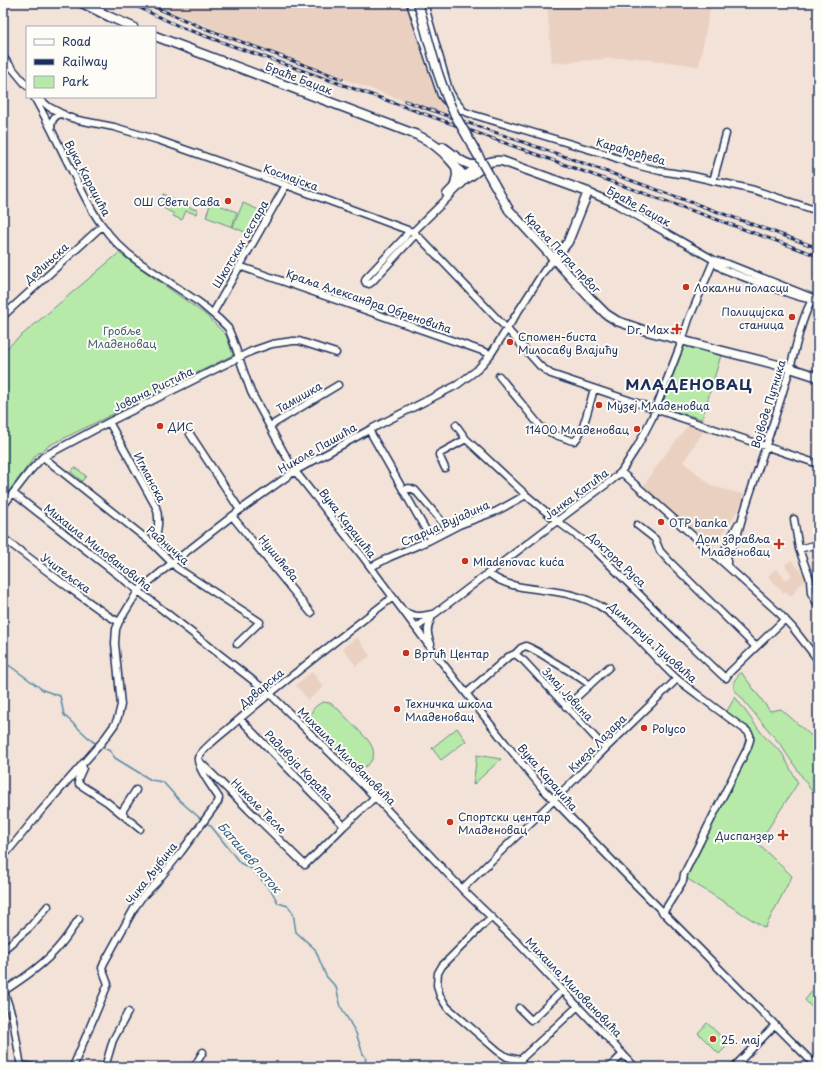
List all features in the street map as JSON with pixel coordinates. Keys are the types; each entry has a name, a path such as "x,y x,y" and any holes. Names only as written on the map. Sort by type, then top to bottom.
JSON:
{"main road":[{"path":"82,3 131,26"},
{"name":"Краља Петра првог","path":"418,3 439,76 448,101 509,210 604,312 626,324 643,330 790,368 818,377"},
{"name":"Браће Баџак","path":"156,36 417,135 443,147 458,164 480,165 489,161 502,161 588,192"},
{"path":"458,164 467,175 485,167 506,162"},
{"path":"455,184 458,164"},
{"name":"Николе Пашића","path":"554,259 564,248 571,235 588,192"}],"street":[{"name":"Карађорђева","path":"410,3 441,95 447,102 462,110 474,115 608,155 632,164 754,190 818,211"},
{"path":"424,3 449,90 462,110"},
{"path":"3,57 26,85"},
{"name":"Вука Караџића","path":"35,98 84,196 102,226 119,245 134,258 195,299 213,313 229,330 251,392 295,471 371,567 433,651 506,744 553,801 817,1067"},
{"name":"Космајска","path":"36,98 63,114 78,120 114,127 154,138 413,232 507,329"},
{"path":"51,131 51,124 54,118 57,115 63,114"},
{"path":"713,181 726,134"},
{"path":"436,208 440,201 455,184 480,165"},
{"path":"413,232 404,238 366,278 366,283 369,284 372,282 413,232 467,175"},
{"name":"Шкотских сестара","path":"213,313 286,185"},
{"name":"Браће Баџак","path":"588,192 614,203 714,260 728,264 816,299"},
{"name":"Дедињска","path":"3,316 102,226"},
{"name":"Николе Пашића","path":"82,764 102,742 115,724 118,717 121,705 115,643 116,629 138,590 232,516 295,471 369,430 457,385 478,370 491,354 544,271 554,259"},
{"name":"Јанка Катића","path":"416,628 621,472 642,438 656,409 697,299 714,260"},
{"name":"Краља Александра Обреновића","path":"240,266 491,354"},
{"name":"Војводе Путника","path":"725,564 727,556 738,533 766,446 806,312 816,299"},
{"path":"507,329 540,366 551,374 818,464"},
{"name":"Јована Ристића","path":"3,506 30,471 43,457 239,357 272,344 292,340 336,353"},
{"path":"499,376 540,426 557,437 572,440 576,440 579,436 594,389"},
{"name":"Тамишка","path":"270,426 338,385"},
{"name":"Игманска","path":"109,422 156,508 159,519 155,541 153,544"},
{"name":"Доктора Руса","path":"456,425 466,439 526,495 557,521 592,546 686,641 726,678 729,673 756,647"},
{"path":"369,430 431,539"},
{"path":"190,434 240,510"},
{"path":"446,468 439,454 466,439"},
{"name":"Радничка","path":"43,457 153,544 177,568 260,622 237,644"},
{"path":"621,472 785,619 818,660"},
{"path":"403,490 409,488 414,489 450,530"},
{"name":"Михаила Миловановића","path":"13,493 269,694 374,797 462,889 519,944 635,1067"},
{"name":"Старца Вујадина","path":"371,567 466,522 497,511 526,495"},
{"name":"Војводе Путника","path":"725,564 723,558 726,547 743,515"},
{"name":"Нушићева","path":"232,516 311,614"},
{"path":"794,519 800,549 810,579 811,593 818,605"},
{"path":"637,525 655,539 660,551 672,564 756,647 785,619"},
{"name":"Учитељска","path":"3,538 68,587 119,622"},
{"path":"800,549 818,544"},
{"path":"712,552 719,552 726,547"},
{"name":"Димитрија Туцовића","path":"488,573 499,580 516,587 565,593 578,596 597,605 620,623 677,679 718,711 747,731 750,735 747,749 684,874 683,881 663,913"},
{"name":"Дрварска","path":"199,760 200,755 209,745 240,718 393,597"},
{"path":"404,612 420,617 434,614"},
{"path":"433,651 428,634 428,626 434,614"},
{"path":"467,694 508,657 526,646 590,685"},
{"name":"Змај Јовина","path":"515,654 524,661 605,748"},
{"path":"566,707 609,667"},
{"name":"Кнеза Лазара","path":"462,889 677,679"},
{"name":"Радивоја Кораћа","path":"240,718 344,826"},
{"name":"Чика Љубина","path":"73,1067 108,984 102,968 104,962 142,897 181,852 218,802 219,798 209,784 199,764 199,760"},
{"name":"Николе Тесле","path":"199,760 305,865 344,826"},
{"path":"82,764 83,768 78,779 79,784 100,797 140,829"},
{"path":"3,857 82,764"},
{"path":"123,814 123,810 136,790"},
{"path":"344,826 374,797"},
{"path":"3,950 30,927 48,906"},
{"path":"491,918 442,966 438,977 438,989 440,996 447,1007 498,1051 507,1057 520,1060 524,1067"},
{"path":"33,1067 21,1066 12,1019 3,989 32,971 51,955 65,940 79,919"},
{"path":"519,1008 531,1020 563,990"},
{"path":"520,1060 578,1006"},
{"path":"105,1067 113,1040 128,1012"},
{"path":"734,1067 775,1025"},
{"path":"194,1067 203,1052"},
{"path":"610,1067 623,1054"}],"shaded area":[{"path":"149,3 412,3 446,116 292,60"},
{"path":"547,3 711,3 699,66 630,57 552,63"},
{"path":"690,423 706,428 683,462 712,486 745,495 742,504 714,546 646,489 644,485"},
{"path":"791,560 807,579 794,590 795,592 791,596 786,591 783,593 768,576 776,569 786,580 792,575 785,565"},
{"path":"357,637 370,656 356,666 343,648"},
{"path":"312,672 324,687 308,700 296,685"}],"green space":[{"path":"164,194 180,203 181,200 189,204 188,207 197,210 196,214 186,211 182,220 173,216 174,214 158,205"},
{"path":"211,202 237,212 232,227 206,217"},
{"path":"243,203 259,210 249,234 233,227"},
{"name":"Гробље Младеновац","path":"119,253 206,315 226,335 233,355 50,445 36,455 3,499 3,351"},
{"path":"684,346 721,355 702,419 661,407"},
{"path":"75,467 86,476 82,481 71,472"},
{"path":"741,672 770,711 781,709 816,740 818,740 818,796 811,790 780,744 734,689 734,681"},
{"path":"735,697 763,735 782,753 798,783 758,844 792,876 765,928 686,878 753,737 727,711"},
{"path":"323,702 330,703 337,708 368,740 374,753 373,758 364,767 353,765 348,761 334,749 312,725 312,711 316,706"},
{"path":"457,728 466,741 441,760 432,748"},
{"path":"477,755 501,759 473,785"},
{"path":"818,984 818,1014 805,1000"},
{"name":"25. мај","path":"707,1023 729,1044 719,1054 698,1033"}],"waterway":[{"name":"Баташев поток","path":"3,661 43,690 60,696 64,715 97,744"},
{"name":"Баташев поток","path":"100,746 110,751 115,758 151,780 163,782 179,800 202,820"},
{"name":"Баташев поток","path":"205,822 211,826 240,863 252,869 272,892 278,903 288,906 293,913 296,932 315,949 326,976 336,987 341,1007 356,1033 363,1054 366,1058 364,1065 367,1067"}],"railway":[{"path":"129,3 183,28 818,256"},
{"path":"145,3 201,27 342,79"},
{"path":"405,101 569,158 818,248"}],"place":[{"name":"ОШ Свети Сава","path":"228,201"},
{"name":"Локални поласци","path":"686,287"},
{"name":"Полицијска станица","path":"792,317"},
{"name":"Dr. Max","path":"677,329"},
{"name":"Спомен-биста Милосаву Влајићу","path":"510,342"},
{"name":"Музеј Младеновца","path":"599,405"},
{"name":"ДИС","path":"160,426"},
{"name":"11400 Младеновац","path":"637,429"},
{"name":"OTP banka","path":"661,522"},
{"name":"Дом здравља Младеновац","path":"779,544"},
{"name":"Mladenovac kuća","path":"465,561"},
{"name":"Вртић Центар","path":"406,653"},
{"name":"Техничка школа Младеновац","path":"397,709"},
{"name":"Polyco","path":"644,728"},
{"name":"Спортски центар Младеновац","path":"450,822"},
{"name":"Диспанзер","path":"783,835"},
{"name":"25. мај","path":"713,1039"}],"district":[{"name":"МЛАДЕНОВАЦ","path":"689,383"}]}
